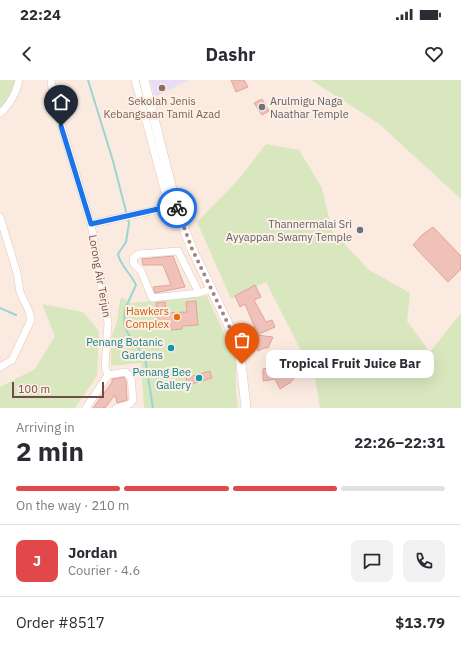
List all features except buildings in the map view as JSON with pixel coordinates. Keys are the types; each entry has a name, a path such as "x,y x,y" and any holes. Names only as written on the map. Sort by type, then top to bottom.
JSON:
{"street":[{"path":"0,114 6,108 17,89 19,80"},
{"name":"Lorong Air Terjun","path":"51,80 53,98 91,224 108,323 105,367 108,375"},
{"path":"135,80 172,206 230,328 240,354 246,408"},
{"path":"144,80 172,206"},
{"name":"Lorong Air Terjun","path":"91,224 172,206"},
{"path":"0,217 17,273 20,292 30,311 31,320 12,360 0,366"},
{"path":"199,293 180,251 139,254 133,258 134,264 141,271 150,297 153,299 199,293 211,289"},
{"path":"86,408 108,375 126,372 131,378 133,400 130,404 116,408"}],"shaded area":[{"name":"Sekolah Jenis Kebangsaan Tamil Azad","path":"150,80 189,80 155,97"}],"green space":[{"path":"0,80 18,80 0,115"},
{"path":"311,80 461,80 461,199 378,123"},
{"path":"266,144 299,150 322,188 332,231 369,270 410,293 407,321 430,352 461,313 461,408 320,408 315,378 266,282 231,299 197,222 239,179"},
{"name":"Penang Botanic Gardens","path":"207,296 236,359 236,391 238,408 144,408 141,363 111,366 111,338 117,322 120,300 122,297 130,303"},
{"path":"42,304 83,312 99,331 97,376 75,408 0,408 0,387 35,369 55,336"}],"waterway":[{"path":"88,80 113,161 129,223 126,242 118,254 121,262 136,285 125,309 124,323 127,332 145,358 153,408"},
{"path":"0,308 16,315"}],"way so far":[{"path":"177,208 192,249 234,336 242,364"}],"place":[{"name":"Sekolah Jenis Kebangsaan Tamil Azad","path":"162,88"},
{"name":"Arulmigu Naga Naathar Temple","path":"262,107"},
{"name":"Thannermalai Sri Ayyappan Swamy Temple","path":"360,230"},
{"name":"Hawkers Complex","path":"177,317"},
{"name":"Penang Botanic Gardens","path":"171,348"},
{"name":"Tropical Fruit Juice Bar","path":"242,364"},
{"name":"Penang Bee Gallery","path":"199,378"}],"route":[{"path":"61,126 91,224 176,205 177,208"}]}
